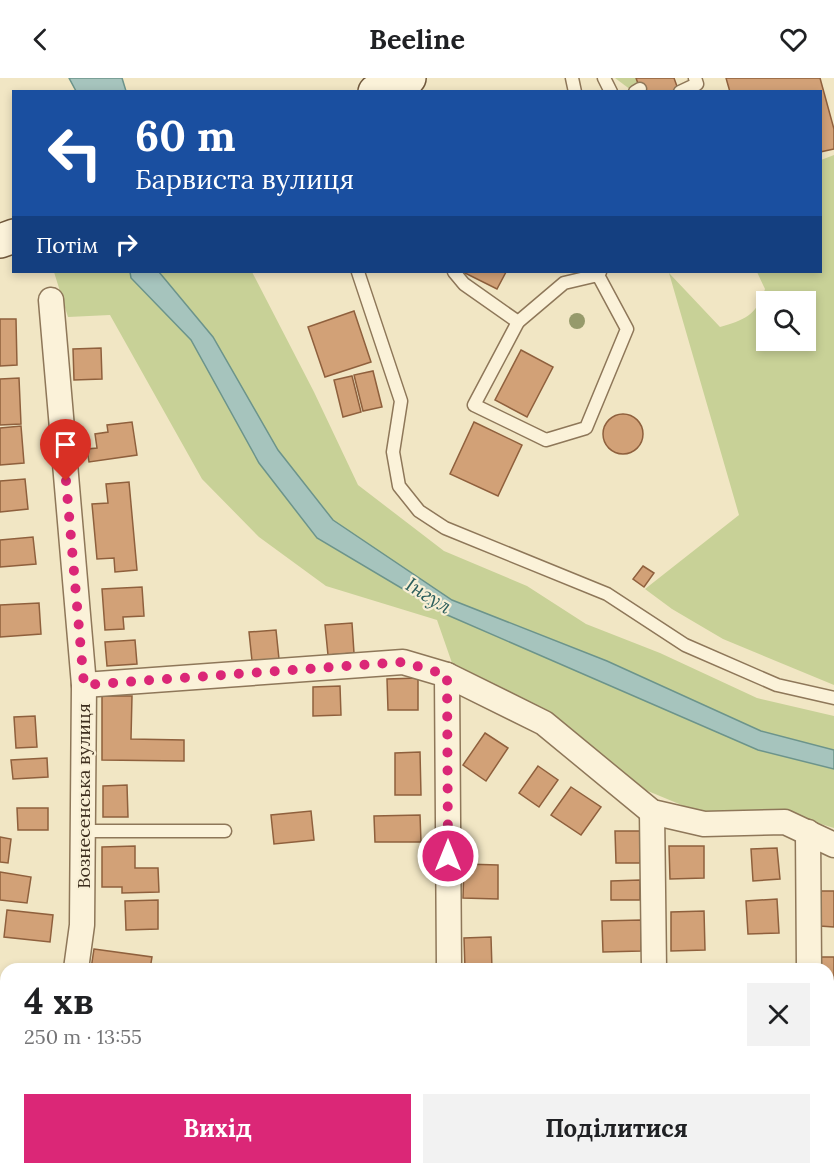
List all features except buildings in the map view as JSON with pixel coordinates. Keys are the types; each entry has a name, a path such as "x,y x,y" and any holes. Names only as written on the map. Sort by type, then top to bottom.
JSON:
{"main road":[{"path":"380,90 409,78"}],"street":[{"name":"Вознесенська вулиця","path":"51,300 84,685 82,925 77,963"},
{"path":"84,685 403,662 447,675 544,723 652,812 705,824 785,822 834,845"},
{"path":"447,675 449,963"},
{"path":"652,812 654,963"},
{"path":"807,832 809,963"}],"lane":[{"path":"358,273 358,292 402,401 393,452 399,486 419,511 445,528 607,594 685,645 777,685 834,698"},
{"path":"455,273 464,284 518,322"},
{"path":"599,273 627,329 586,428 546,440 474,405 518,322 564,283 599,273"},
{"path":"83,831 225,831"}],"green space":[{"path":"615,78 636,78 639,87 631,90"},
{"path":"834,155 834,685 723,639 672,609 645,589 739,515 669,273 720,327 743,319 756,308 756,351 816,351 816,291 764,291 757,273 822,273 822,160"},
{"path":"54,273 253,273 314,392 358,485 444,551 527,586 586,624 660,653 757,698 834,716 834,828 782,812 696,811 643,789 560,723 452,663 437,620 326,586 259,537 202,479 110,315 68,317"}],"water":[{"path":"69,78 122,78 126,90 75,90"},
{"name":"Інгул","path":"130,273 160,273 213,337 278,450 333,520 452,600 607,661 761,731 834,750 834,769 758,750 445,614 317,538 259,463 191,340 131,278"}],"route":[{"path":"66,481 84,685 403,662 447,675 448,856"}]}
